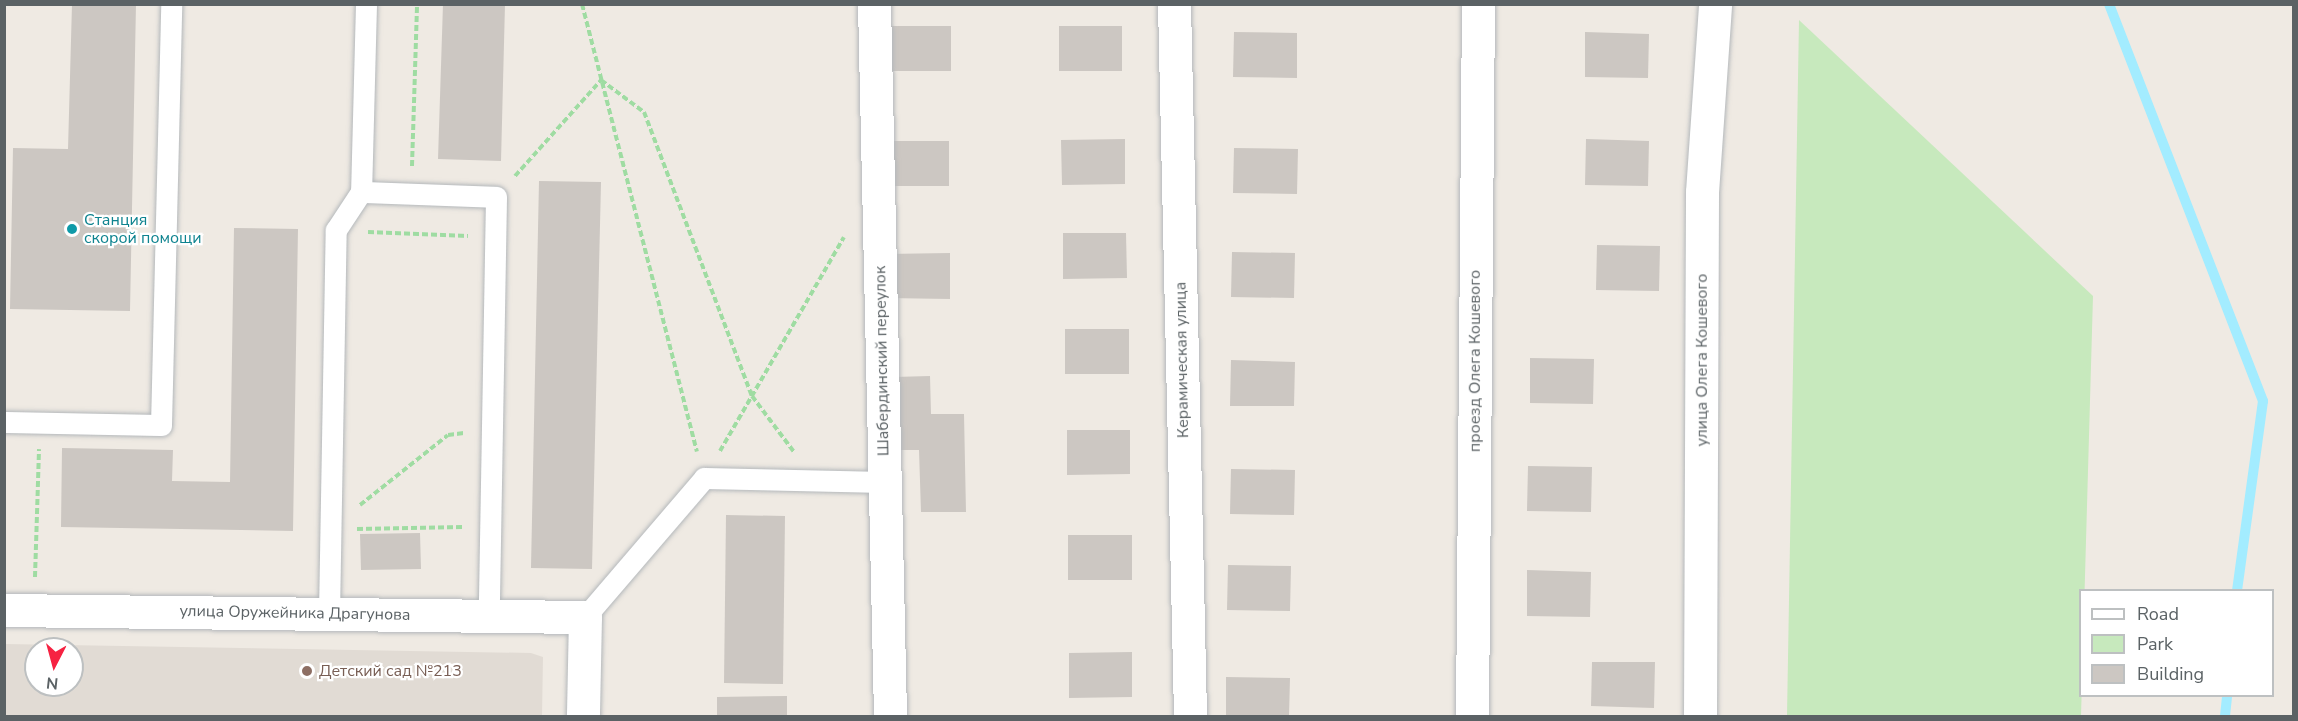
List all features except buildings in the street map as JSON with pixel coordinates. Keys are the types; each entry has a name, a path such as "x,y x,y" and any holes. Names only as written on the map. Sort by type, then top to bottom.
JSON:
{"street":[{"name":"Шабердинский переулок","path":"874,4 890,717"},
{"name":"Керамическая улица","path":"1173,4 1190,717"},
{"name":"проезд Олега Кошевого","path":"1472,717 1478,4"},
{"name":"улица Олега Кошевого","path":"1700,717 1702,192 1715,4"},
{"name":"улица Оружейника Драгунова","path":"19,610 585,617"},
{"path":"583,717 585,617"}],"lane":[{"path":"4,422 160,426 171,4"},
{"path":"329,614 336,230 361,192 366,4"},
{"path":"361,192 496,197 489,616"},
{"path":"585,617 704,478 885,482"}],"path":[{"path":"411,194 417,4"},
{"path":"582,4 704,478"},
{"path":"496,197 601,80"},
{"path":"601,80 644,111 752,396 816,481"},
{"path":"336,230 496,237"},
{"path":"704,478 848,231"},
{"path":"19,610 40,423"},
{"path":"329,530 448,435 492,428"},
{"path":"329,530 490,527"}],"shaded area":[{"name":"Детский сад №213","path":"5,644 24,644 24,697 84,697 84,645 531,653 543,657 542,716 5,716"}],"green space":[{"path":"1799,20 2093,296 2085,589 2079,589 2081,716 1787,716"}],"waterway":[{"path":"2109,4 2263,401 2237,589"},
{"path":"2225,716 2227,697"}],"place":[{"name":"Станция скорой помощи","path":"72,229"},
{"name":"Детский сад №213","path":"307,671"}]}
